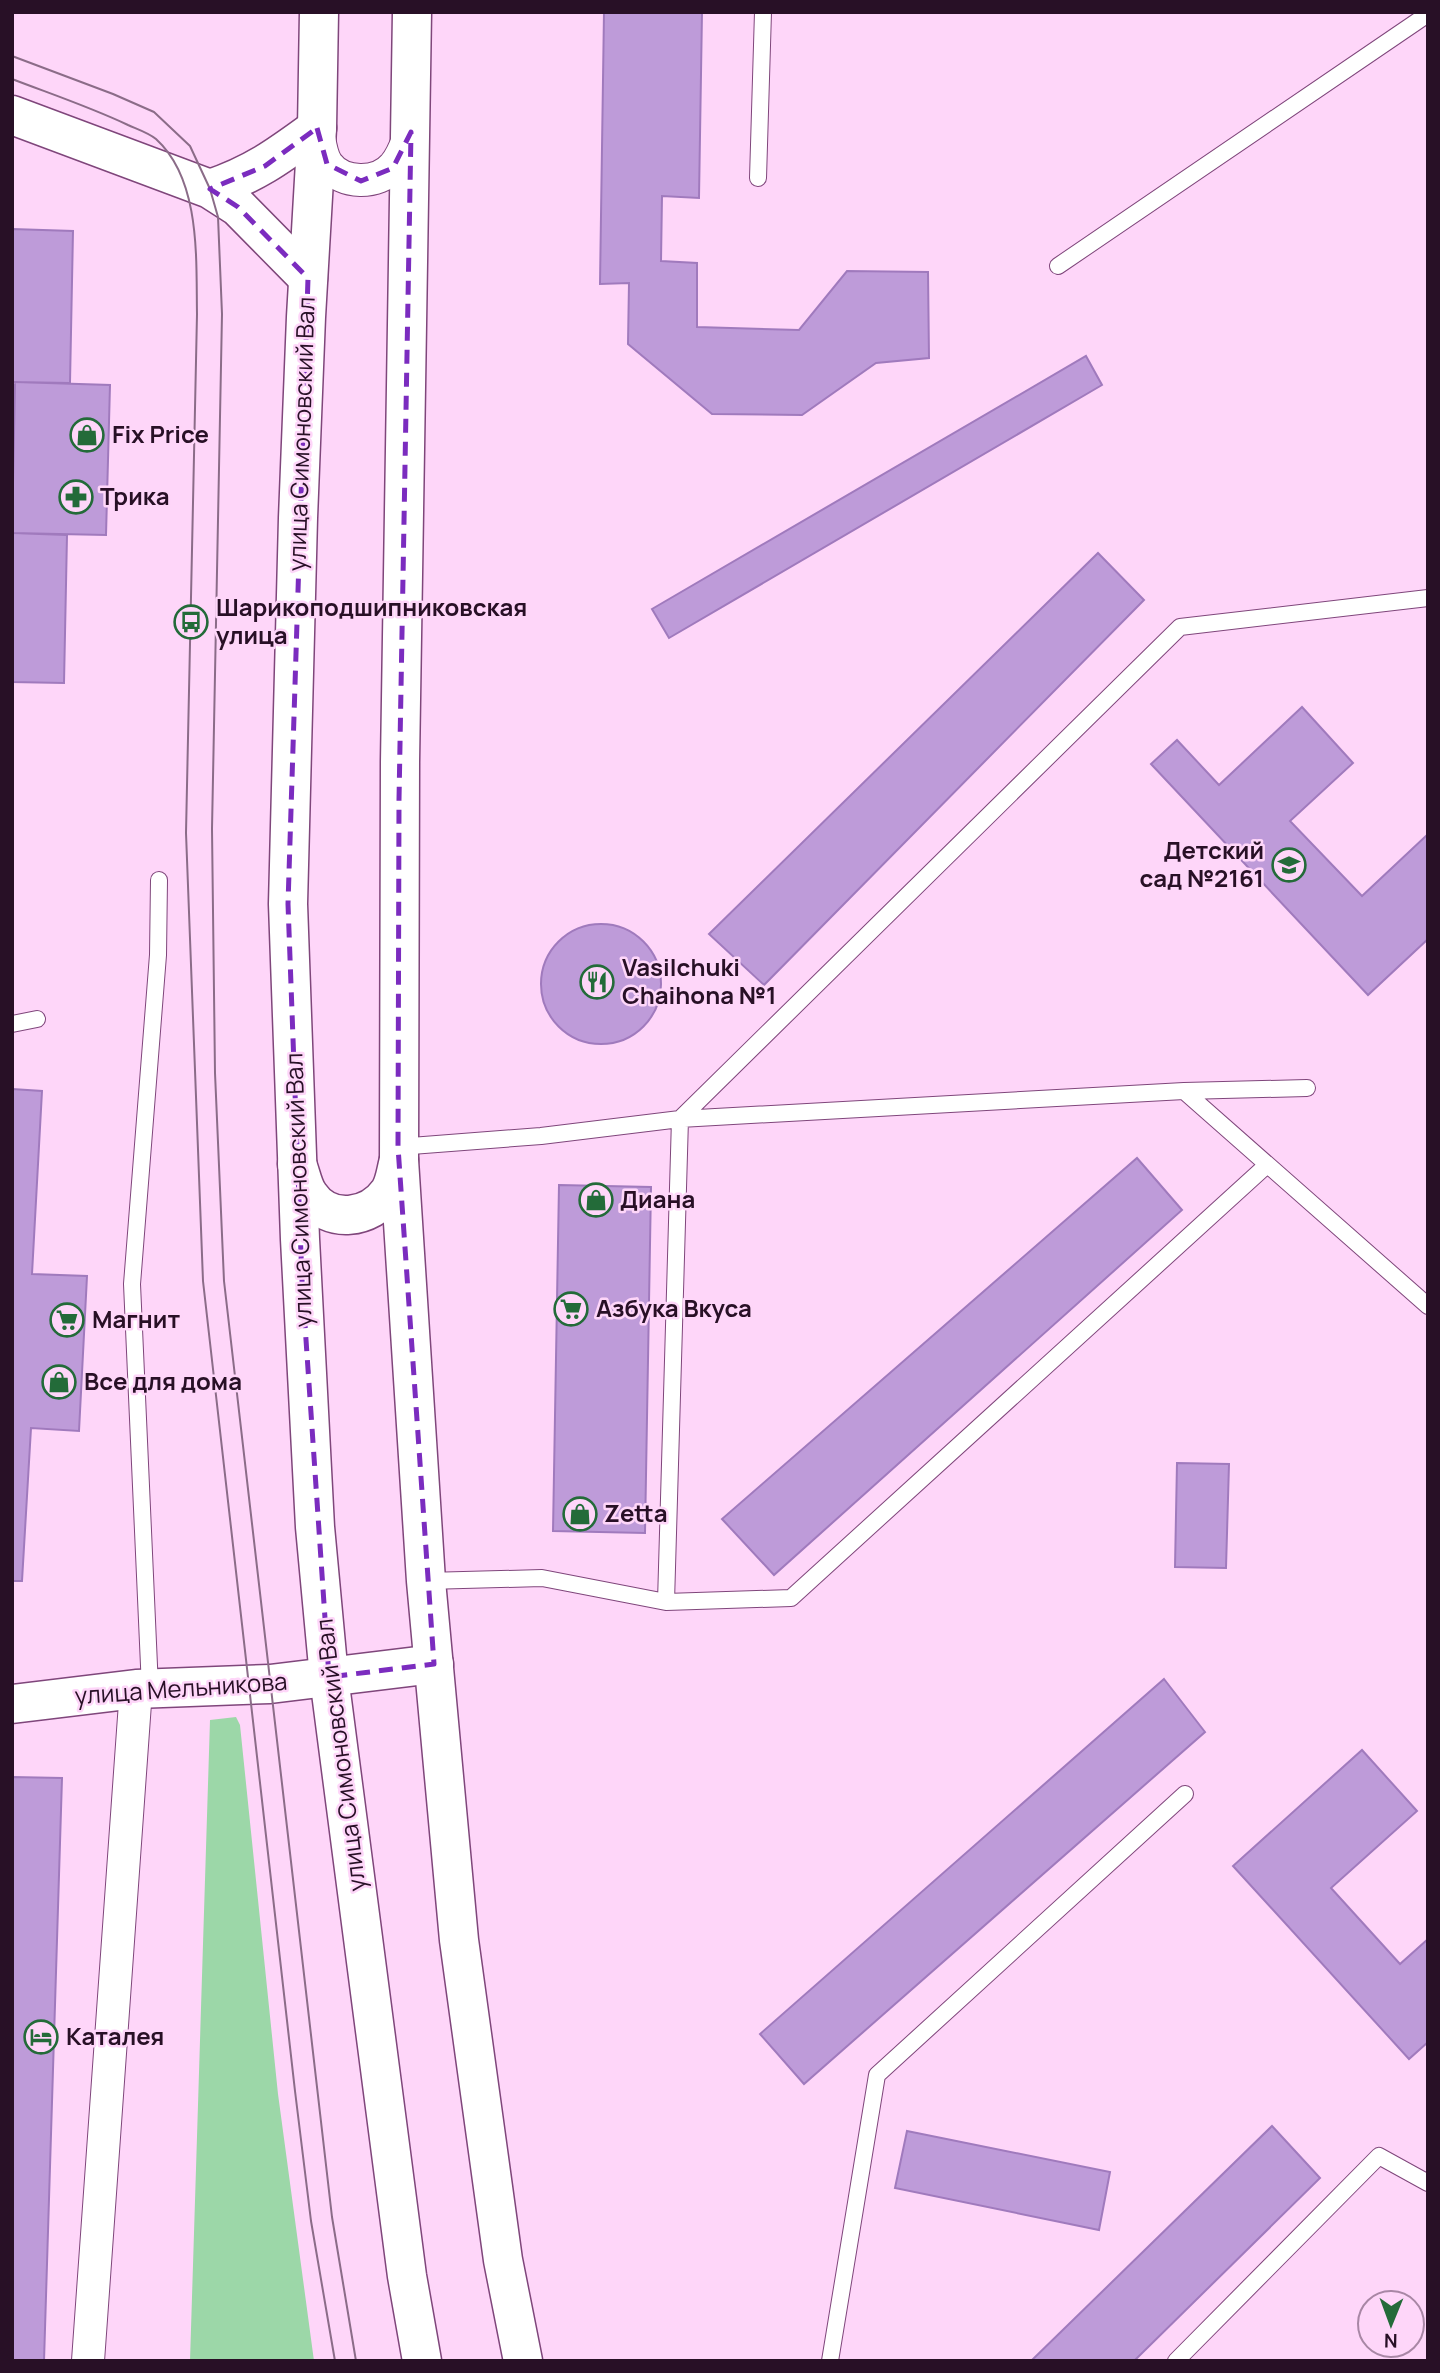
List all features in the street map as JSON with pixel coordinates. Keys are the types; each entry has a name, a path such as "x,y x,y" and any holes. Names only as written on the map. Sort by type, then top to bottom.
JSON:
{"main road":[{"name":"улица Симоновский Вал","path":"319,12 317,128 298,517 288,904 297,1164 314,1513 329,1677 407,2276 422,2361"},
{"path":"412,12 399,787 399,1153 426,1581 459,1940 503,2260 523,2361"},
{"path":"12,115 210,189 238,207 308,278"},
{"path":"210,189 240,179 265,166 317,128"},
{"path":"297,1164 309,1195 324,1211 343,1215 361,1213 376,1206 391,1190 399,1153"},
{"name":"улица Мельникова","path":"12,1704 143,1689 270,1684 434,1664"}],"street":[{"path":"317,128 327,164 342,176 361,181 378,177 393,168 411,132"},
{"path":"88,2361 143,1689"}],"lane":[{"path":"758,178 763,12"},
{"path":"1058,266 1428,14"},
{"path":"666,1602 680,1119 1180,627 1428,598"},
{"path":"143,1689 132,1284 158,955 159,880"},
{"path":"12,1024 37,1019"},
{"path":"399,1153 680,1119 1184,1091 1307,1088"},
{"path":"1184,1091 1428,1306"},
{"path":"426,1581 542,1578 666,1602 791,1598 1267,1165"},
{"path":"830,2361 877,2075 1185,1794"},
{"path":"1176,2361 1379,2157 1428,2183"}],"highlighted area":[{"path":"317,128 327,164 361,181 393,168 411,132 399,800 398,1147 434,1664 329,1677 302,1281 288,904 308,278 238,207 210,189 265,166"}],"green space":[{"path":"236,1717 240,1725 278,2094 314,2361 190,2361 210,1720"}],"building":[{"path":"604,12 702,12 699,198 662,196 661,261 697,263 697,327 799,330 847,271 928,272 929,358 876,363 802,415 712,414 628,344 629,283 600,284"},
{"path":"12,229 73,231 70,383 12,382"},
{"path":"1086,356 1102,385 669,638 652,609"},
{"path":"15,382 110,385 106,535 12,533"},
{"path":"12,533 67,535 64,683 12,682"},
{"path":"1098,553 1144,600 764,985 709,934"},
{"name":"Детский сад №2161","path":"1302,707 1353,763 1290,821 1362,896 1428,834 1428,939 1368,995 1151,764 1177,740 1219,785"},
{"path":"601,924 624,928 644,941 657,961 661,984 657,1007 644,1027 624,1040 601,1044 578,1040 558,1027 545,1007 541,984 545,961 558,941 578,928"},
{"path":"12,1089 42,1091 32,1274 87,1276 79,1431 31,1428 22,1581 12,1581"},
{"path":"1137,1158 1182,1210 774,1575 722,1519"},
{"path":"559,1185 651,1187 645,1533 553,1531"},
{"path":"1177,1463 1229,1464 1226,1568 1175,1567"},
{"path":"1164,1679 1205,1732 804,2084 760,2034"},
{"path":"1362,1750 1417,1811 1331,1888 1400,1964 1428,1939 1428,2042 1409,2059 1233,1866"},
{"path":"12,1777 62,1778 44,2361 12,2361"},
{"path":"1272,2126 1320,2178 1134,2361 1031,2361"},
{"path":"907,2131 1110,2172 1099,2230 895,2188"}],"tram line":[{"path":"12,56 154,112 190,146 210,189 218,217 222,314 212,829 215,1073 224,1281 332,2217 356,2361"},
{"path":"12,79 99,112 156,139 171,156 181,176 193,221 197,314 186,833 203,1281 295,2091 311,2221 335,2361"}],"place":[{"name":"Fix Price","path":"87,435"},
{"name":"Трика","path":"76,497"},
{"name":"Шарикоподшипниковская улица","path":"191,622"},
{"name":"Детский сад №2161","path":"1289,865"},
{"name":"Vasilchuki Chaihona №1","path":"597,982"},
{"name":"Диана","path":"596,1200"},
{"name":"Азбука Вкуса","path":"571,1309"},
{"name":"Магнит","path":"67,1320"},
{"name":"Все для дома","path":"59,1382"},
{"name":"Zetta","path":"580,1514"},
{"name":"Каталея","path":"41,2037"}]}
